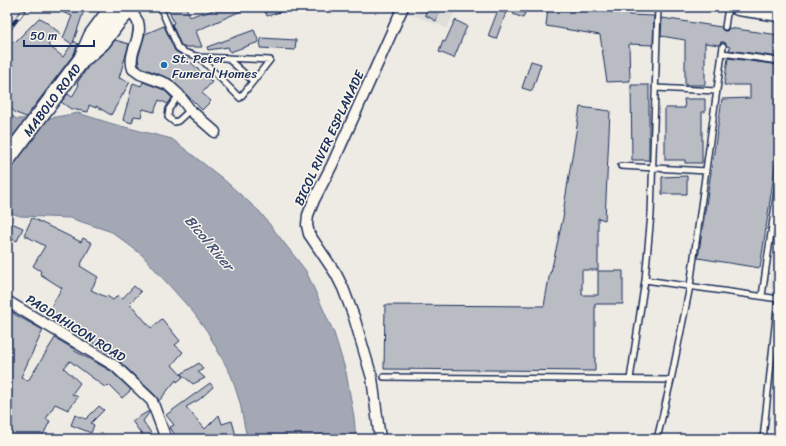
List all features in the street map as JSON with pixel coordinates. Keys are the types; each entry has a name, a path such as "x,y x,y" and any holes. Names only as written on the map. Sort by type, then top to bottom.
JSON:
{"highway":[{"path":"738,7 779,13"},
{"name":"MABOLO ROAD","path":"7,159 82,59 92,36 118,9"},
{"name":"MABOLO ROAD","path":"82,59 102,42 118,9"}],"street":[{"name":"BICOL RIVER ESPLANADE","path":"380,439 372,378 354,317 341,284 330,263 309,234 307,225 308,215 314,200 335,158 403,7"},
{"path":"118,9 137,21 139,28 131,59 133,69 140,74 167,84 179,95 190,110 215,132"},
{"name":"PAGDAHICON ROAD","path":"7,300 115,366 152,401 166,439"}],"lane":[{"path":"160,7 178,48 184,52 199,57 270,60 240,98 199,57"},
{"path":"630,379 644,280 651,214 658,7"},
{"path":"725,27 728,7"},
{"path":"657,439 671,380 690,286 723,46"},
{"path":"722,53 779,61"},
{"path":"227,58 253,81"},
{"path":"655,88 717,91"},
{"path":"179,95 169,109 168,117 174,122 178,121 190,110"},
{"path":"621,166 706,171"},
{"path":"762,296 779,177"},
{"path":"644,280 778,298 764,439"},
{"path":"384,377 671,380"}],"shaded area":[{"path":"410,7 457,7 447,28 407,13"},
{"path":"779,227 779,290 770,288"}],"water":[{"name":"Bicol River","path":"7,112 17,119 50,118 78,113 113,124 172,139 222,178 260,212 306,271 334,333 346,372 354,417 356,439 247,439 240,403 231,375 207,331 193,312 142,255 112,232 70,218 20,216 7,212"}],"building":[{"path":"49,7 85,7 73,43 74,41 78,44 74,54 26,117 16,113 7,105 7,50 13,41 15,42 39,18 60,33 48,45 63,57 72,44 63,38 72,16"},
{"path":"167,7 186,7 190,17 203,12 203,14 220,7 250,7 196,31 202,47 184,47 181,45 172,24 174,23"},
{"path":"263,7 290,7 290,9 267,16"},
{"path":"428,7 442,7 436,21 425,15"},
{"path":"516,7 527,7 523,18 513,14"},
{"path":"548,7 612,7 628,10 629,15 654,16 653,45 629,44 630,81 607,82 600,35 546,26"},
{"path":"498,10 506,13 496,39 488,36"},
{"path":"662,18 721,27 724,31 727,31 729,28 779,35 779,57 729,50 730,47 724,42 721,42 719,45 705,43 705,85 685,85 685,40 661,36"},
{"path":"455,20 467,26 454,58 439,52 443,41 445,42"},
{"name":"St. Peter Funeral Homes","path":"164,26 175,51 184,56 212,82 202,93 211,101 202,110 171,79 139,65 138,58 145,34"},
{"path":"254,30 259,42 230,52 228,47 208,50 207,47"},
{"path":"261,38 296,40 295,50 260,48"},
{"path":"115,40 129,44 119,78 130,82 111,115 96,106 96,108 89,105 88,112 71,109 61,102 68,94 72,97 79,85 77,83 90,64 108,49"},
{"path":"728,58 779,65 779,140 760,268 698,258 722,99 750,98 750,85 724,85"},
{"path":"531,61 541,64 532,91 522,88"},
{"path":"143,82 164,90 172,98 168,104 159,100 154,112 143,109 141,117 134,116 132,123 123,120 133,83 141,86"},
{"path":"631,85 649,85 649,160 632,160"},
{"path":"684,99 705,99 705,112 702,112 702,163 685,163 685,160 665,160 665,108 685,108"},
{"path":"580,107 610,111 605,220 598,218 598,270 582,270 582,295 598,295 598,271 623,271 623,304 595,304 595,371 384,369 385,305 544,306 550,272 564,213"},
{"path":"687,176 687,194 662,194 662,177"},
{"path":"32,218 81,242 83,238 92,243 80,266 98,277 91,290 113,300 118,295 122,299 134,286 141,292 129,304 151,328 162,319 180,341 175,345 183,352 172,365 183,377 177,382 176,380 159,401 156,396 118,360 119,358 100,348 70,326 69,327 47,313 62,288 40,274 41,271 33,266 45,246 24,235"},
{"path":"7,221 23,228 17,241 7,237"},
{"path":"7,309 43,330 21,377 28,381 55,338 74,349 73,350 111,371 131,390 122,398 109,385 106,388 70,361 64,368 80,383 72,394 78,397 68,410 55,404 46,419 50,421 41,439 7,439"},
{"path":"199,363 203,369 198,372 205,378 193,384 181,374"},
{"path":"210,383 213,387 200,399 186,407 205,429 219,415 222,424 232,421 237,439 177,439 170,427 174,425 166,415"},
{"path":"99,406 104,410 91,423 94,425 91,433 71,425 75,415 86,419"},
{"path":"149,411 143,421 155,439 145,439 132,421"}],"railway":[{"path":"7,32 26,7"}],"place":[{"name":"St. Peter Funeral Homes","path":"164,65"}]}
